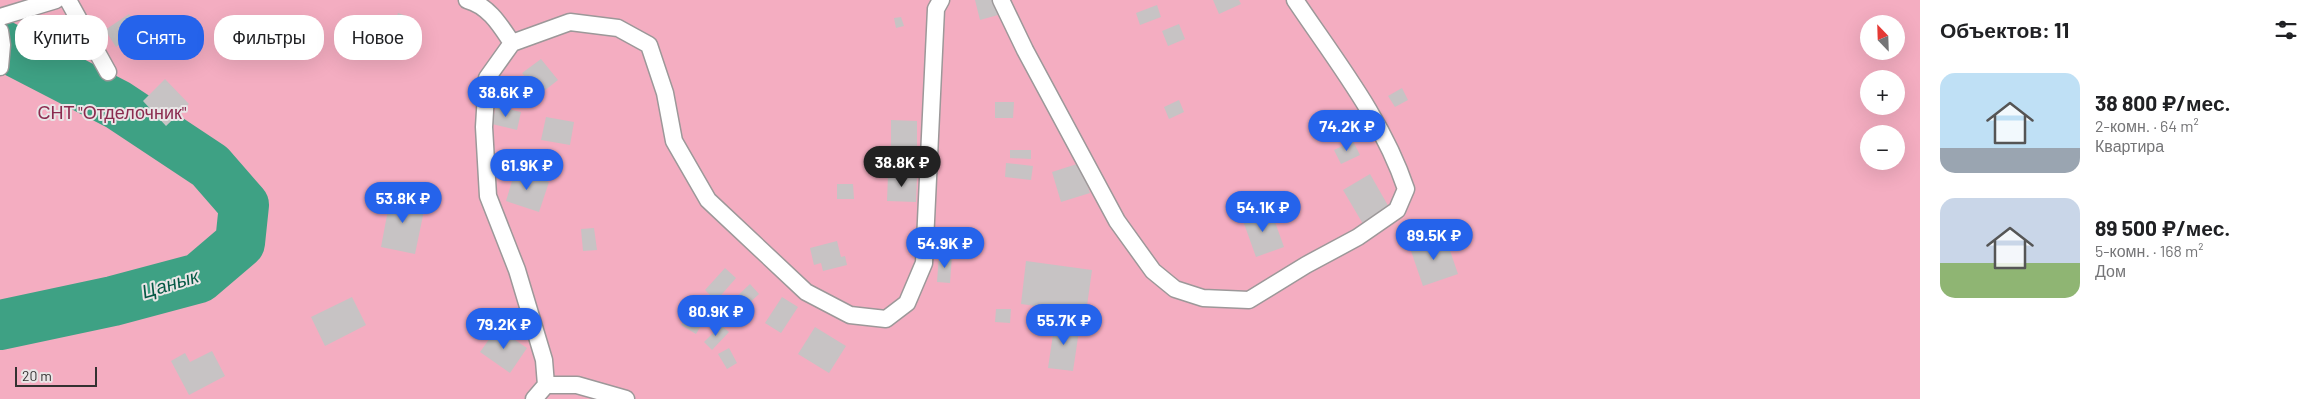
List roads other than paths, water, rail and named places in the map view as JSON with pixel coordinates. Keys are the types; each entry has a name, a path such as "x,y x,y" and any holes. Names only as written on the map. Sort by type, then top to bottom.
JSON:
{"lane":[{"path":"0,17 56,0"},
{"path":"68,0 108,72"},
{"path":"546,386 544,360 517,270 488,196 484,127 487,78 512,43 570,22 618,28 649,45 665,93 674,141 708,200 806,292 850,315 886,319 907,303 924,263 936,9 941,0"},
{"path":"1001,0 1025,50 1117,222 1153,271 1176,289 1203,298 1249,300 1306,265 1366,232 1397,210 1406,189 1398,164 1377,123 1296,0"},
{"path":"470,1 493,16 512,43"},
{"path":"0,31 2,45 0,67"},
{"path":"534,399 546,386 577,385 626,399"}],"waterway":[{"name":"Цанык","path":"0,44 118,105 210,166 244,205 240,243 199,278 113,301 0,325"}],"park label":[{"name":"СНТ \"Отделочник\"","path":"112,112"}]}
